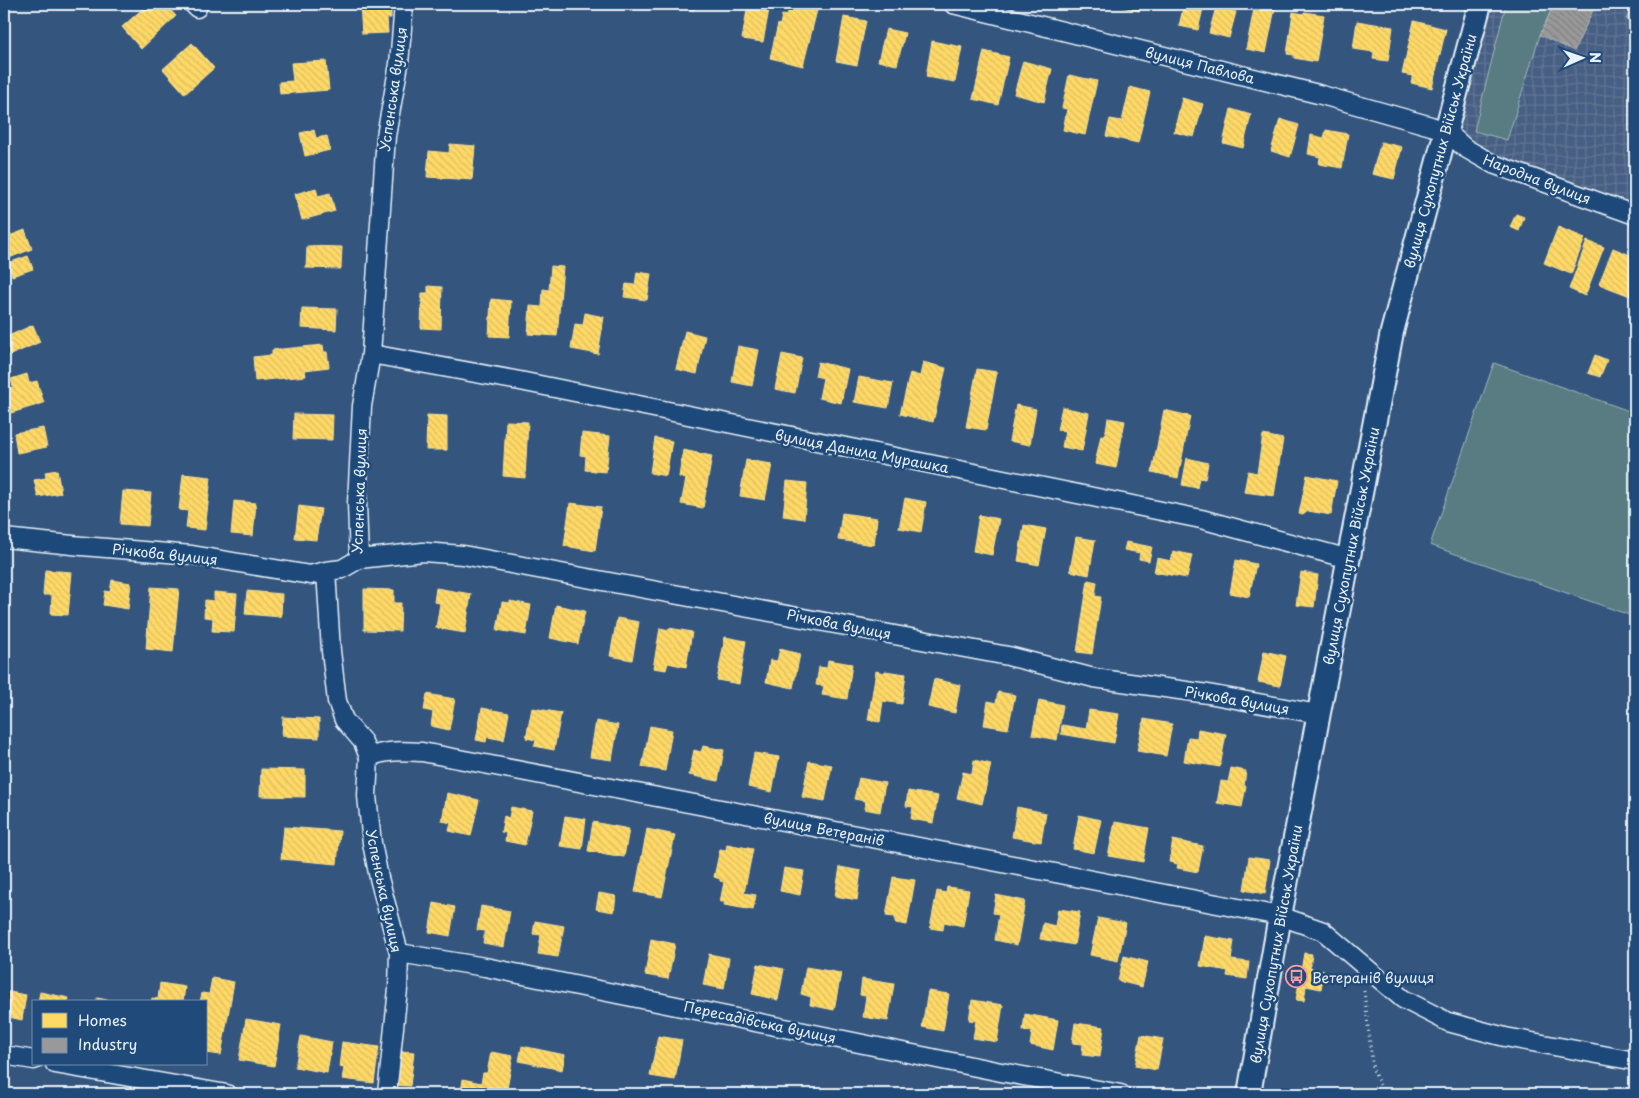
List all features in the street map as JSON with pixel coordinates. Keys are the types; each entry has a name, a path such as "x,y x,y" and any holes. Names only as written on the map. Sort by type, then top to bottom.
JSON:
{"street":[{"name":"Успенська вулиця","path":"326,571 342,569 359,559 357,503 362,406 372,354 386,136 399,64 404,4"},
{"name":"вулиця Павлова","path":"953,4 1318,94 1446,131"},
{"name":"вулиця Сухопутних Військ України","path":"1249,1094 1280,916 1392,332 1480,4"},
{"name":"Народна вулиця","path":"1446,131 1465,148 1493,164 1635,215"},
{"name":"вулиця Данила Мурашка","path":"372,354 520,381 1191,517 1349,559"},
{"name":"Річкова вулиця","path":"4,538 192,555 310,575 326,571"},
{"name":"Річкова вулиця","path":"359,559 423,552 480,558 1008,656 1094,678 1208,694 1318,714"},
{"path":"326,571 330,651 337,701 344,720 364,742 369,757"},
{"name":"вулиця Ветеранів","path":"369,757 382,752 422,752 1280,916 1323,931 1403,999 1448,1022 1505,1037 1635,1061"},
{"name":"Успенська вулиця","path":"369,757 367,796 372,843 379,878 399,953 398,988 387,1094"},
{"name":"Пересадівська вулиця","path":"399,953 495,969 1001,1072 1121,1094"},
{"path":"4,1055 32,1060"},
{"path":"66,1066 226,1094"}],"path":[{"path":"1359,963 1373,1070 1384,1094"}],"shaded area":[{"path":"1490,4 1635,4 1635,211 1495,159 1459,134 1458,126"}],"green space":[{"path":"1506,4 1554,4 1540,35 1507,140 1474,131"},
{"path":"1494,363 1635,413 1635,617 1430,545"}],"building: Homes":[{"path":"148,4 165,4 176,16 141,49 122,27"},
{"path":"360,4 391,4 391,18 387,18 388,33 362,34"},
{"path":"626,4 650,4 649,9"},
{"path":"674,4 695,4 694,10 674,7"},
{"path":"748,4 770,4 763,42 742,39"},
{"path":"790,4 817,10 803,66 770,58 778,24 780,25 782,15 787,16"},
{"path":"1120,4 1141,4 1139,11 1119,6"},
{"path":"1184,4 1204,4 1198,30 1179,26"},
{"path":"1255,4 1275,8 1266,53 1246,49"},
{"path":"1216,7 1236,12 1229,38 1209,33"},
{"path":"1293,12 1324,15 1316,62 1294,58 1294,55 1287,54"},
{"path":"844,17 866,21 857,65 836,61"},
{"path":"1357,21 1393,27 1388,61 1373,59 1374,52 1353,49"},
{"path":"1414,21 1446,29 1432,88 1411,83 1413,76 1402,74"},
{"path":"886,29 905,33 897,65 878,61"},
{"path":"932,41 962,47 955,82 926,77"},
{"path":"192,43 214,68 185,94 163,69"},
{"path":"984,51 1009,57 998,105 973,99"},
{"path":"326,61 329,90 280,94 279,82 293,81 291,63"},
{"path":"1023,61 1052,69 1044,102 1014,94"},
{"path":"1069,75 1097,81 1085,135 1063,130 1067,109 1062,108"},
{"path":"1130,87 1150,92 1138,143 1106,136 1110,119 1122,121"},
{"path":"1182,98 1203,104 1194,137 1174,132"},
{"path":"1231,109 1251,115 1243,148 1223,143"},
{"path":"1280,119 1299,125 1290,157 1271,151"},
{"path":"314,130 316,138 327,136 330,150 305,156 300,133"},
{"path":"1326,130 1348,134 1342,168 1319,164 1320,157 1308,154 1311,135 1324,138"},
{"path":"1381,142 1402,147 1394,179 1372,174"},
{"path":"450,144 475,146 472,180 427,177 429,151 449,153"},
{"path":"316,188 318,196 330,193 335,211 302,220 295,194"},
{"path":"1516,214 1524,217 1519,231 1510,227"},
{"path":"1558,227 1585,238 1571,274 1544,263"},
{"path":"25,230 32,249 4,260 4,238"},
{"path":"1587,241 1604,247 1585,296 1569,289"},
{"path":"307,246 342,247 341,269 306,268"},
{"path":"1613,248 1635,257 1635,282 1630,296 1599,284"},
{"path":"28,256 33,269 12,276 8,263"},
{"path":"551,266 563,267 557,336 528,334 530,306 542,307 543,289 549,290"},
{"path":"637,272 651,274 647,300 624,297 626,284 635,285"},
{"path":"428,286 442,287 441,329 421,328 422,293 428,293"},
{"path":"491,299 511,301 509,337 489,336"},
{"path":"302,308 337,309 336,330 301,328"},
{"path":"585,313 604,317 598,354 571,349 575,324 583,325"},
{"path":"33,325 40,342 4,358 4,338"},
{"path":"685,331 705,336 697,374 676,369"},
{"path":"323,345 324,352 327,352 329,367 305,370 306,376 255,381 253,357 272,355 272,350"},
{"path":"738,346 759,350 752,386 732,382"},
{"path":"782,354 802,358 795,393 775,389"},
{"path":"1595,355 1607,360 1600,377 1588,373"},
{"path":"818,362 848,369 841,403 819,398 823,378 815,376"},
{"path":"923,362 946,368 933,422 900,414 910,373 920,376"},
{"path":"977,369 997,372 986,430 966,427"},
{"path":"27,374 29,383 37,381 44,403 11,413 4,390 13,387 11,379"},
{"path":"859,377 893,383 888,408 854,402"},
{"path":"1016,405 1036,409 1030,445 1009,441"},
{"path":"1062,407 1089,413 1082,451 1062,447 1065,431 1057,430"},
{"path":"1164,410 1190,416 1178,478 1152,472"},
{"path":"294,414 333,415 332,440 293,439"},
{"path":"427,415 447,416 447,450 426,450"},
{"path":"1108,418 1125,421 1116,468 1095,464 1101,435 1105,436"},
{"path":"506,421 528,422 525,478 503,476"},
{"path":"43,428 47,447 17,453 14,433"},
{"path":"582,433 610,436 606,472 585,470 586,456 580,455"},
{"path":"1263,435 1283,439 1274,496 1244,492 1248,471 1257,473"},
{"path":"655,438 672,441 666,476 650,473"},
{"path":"683,450 712,456 703,508 681,504 686,479 679,477"},
{"path":"1187,458 1208,463 1205,479 1199,478 1197,488 1182,485"},
{"path":"746,460 772,464 765,500 740,496"},
{"path":"57,470 61,493 38,497 34,480 46,478 45,472"},
{"path":"183,474 211,477 205,530 186,528 188,511 179,510"},
{"path":"1307,475 1337,481 1331,515 1308,511 1303,515 1299,514"},
{"path":"787,481 807,483 804,519 783,516"},
{"path":"123,491 151,493 148,526 120,524"},
{"path":"905,498 926,502 921,532 899,528"},
{"path":"234,501 256,503 253,536 231,534"},
{"path":"570,503 601,507 595,551 564,546"},
{"path":"299,506 321,509 316,540 295,538"},
{"path":"842,513 877,518 874,545 838,540"},
{"path":"979,515 999,519 992,555 973,551"},
{"path":"1024,525 1046,529 1039,565 1018,561"},
{"path":"1076,537 1095,540 1089,575 1070,571"},
{"path":"1126,542 1152,547 1149,561 1139,559 1140,553 1124,550"},
{"path":"1173,551 1192,555 1187,578 1154,572 1157,558 1171,561"},
{"path":"1236,560 1256,564 1249,597 1230,593"},
{"path":"45,570 72,572 68,615 51,614 52,595 43,595"},
{"path":"1301,572 1318,575 1314,607 1296,605"},
{"path":"112,580 131,583 128,609 103,605 105,591 110,592"},
{"path":"1088,580 1097,582 1095,596 1101,597 1092,654 1077,652"},
{"path":"151,587 179,589 173,652 146,649"},
{"path":"436,588 471,594 465,633 436,628 440,603 434,602"},
{"path":"364,589 394,590 394,603 401,603 400,631 364,630"},
{"path":"247,591 282,594 281,617 245,614"},
{"path":"214,592 237,594 234,632 212,631 213,618 204,617 205,600 214,601"},
{"path":"4,599 8,599 5,642 4,642"},
{"path":"510,601 531,605 526,635 497,630 502,602 510,603"},
{"path":"556,605 585,611 578,644 550,638"},
{"path":"617,618 639,622 632,660 610,656"},
{"path":"660,628 692,632 686,667 668,663 666,670 653,668"},
{"path":"725,637 746,641 739,684 717,680"},
{"path":"780,649 800,654 793,688 766,682 770,660 777,661"},
{"path":"1264,651 1286,656 1280,686 1258,682"},
{"path":"828,660 852,664 847,699 822,695 824,686 816,685 819,667 827,668"},
{"path":"876,671 906,674 902,704 883,701 880,722 868,720"},
{"path":"934,679 960,685 955,713 928,707"},
{"path":"998,692 1015,695 1008,729 984,725 988,701 996,703"},
{"path":"427,694 455,699 449,730 431,726 433,712 424,710"},
{"path":"1039,700 1063,705 1057,740 1032,735"},
{"path":"482,708 509,713 504,740 487,737 486,742 476,740"},
{"path":"532,708 561,713 554,750 534,746 536,740 526,738"},
{"path":"1089,710 1119,714 1114,743 1061,734 1062,725 1086,729"},
{"path":"283,717 319,719 319,738 282,736"},
{"path":"1144,719 1172,724 1166,756 1137,751"},
{"path":"596,721 618,725 612,760 590,757"},
{"path":"650,726 672,730 665,771 642,767"},
{"path":"1198,729 1226,734 1220,767 1184,761 1188,737 1197,738"},
{"path":"703,746 724,750 718,781 689,775 694,750 701,752"},
{"path":"754,753 779,757 772,792 748,787"},
{"path":"974,760 991,764 982,804 957,798 963,772 972,774"},
{"path":"809,761 832,765 825,801 802,797"},
{"path":"1231,768 1246,771 1244,786 1246,786 1242,807 1217,803 1221,781 1228,782"},
{"path":"261,769 305,770 305,797 260,796"},
{"path":"859,778 885,783 880,812 864,809 865,801 854,799"},
{"path":"908,791 938,796 933,823 911,819 913,807 906,806"},
{"path":"447,793 479,800 471,836 449,831 451,823 442,821"},
{"path":"511,807 532,811 525,845 505,841 506,833 501,832 504,816 509,818"},
{"path":"1017,807 1046,813 1041,842 1012,837"},
{"path":"1079,815 1101,820 1094,853 1073,849"},
{"path":"565,816 586,819 582,849 560,846"},
{"path":"593,822 629,829 624,857 588,851"},
{"path":"1115,822 1149,828 1143,862 1108,856"},
{"path":"284,827 340,831 337,864 281,859"},
{"path":"647,829 675,835 662,897 635,892"},
{"path":"1173,840 1203,846 1198,872 1177,868 1178,864 1169,862"},
{"path":"727,844 753,849 744,893 756,895 753,910 724,905 725,902 720,902 724,882 714,877 720,849 726,850"},
{"path":"1249,857 1270,860 1265,894 1244,890"},
{"path":"840,867 861,871 857,900 835,896"},
{"path":"784,868 804,871 800,895 780,891"},
{"path":"893,877 915,880 907,925 895,923 895,917 886,916"},
{"path":"947,887 969,890 963,926 944,922 943,930 930,928 937,891 946,893"},
{"path":"599,893 616,896 614,912 596,909"},
{"path":"996,895 1025,901 1017,945 995,940 999,914 993,913"},
{"path":"434,903 455,907 450,936 429,932"},
{"path":"481,906 510,911 504,947 483,943 485,931 477,930"},
{"path":"1058,909 1080,912 1074,945 1040,939 1043,923 1055,926"},
{"path":"1098,918 1126,923 1118,961 1090,955"},
{"path":"535,921 564,926 558,957 538,954 541,935 533,934"},
{"path":"1205,936 1234,941 1231,960 1249,962 1247,979 1227,976 1228,971 1200,966"},
{"path":"651,939 675,944 668,979 645,975"},
{"path":"1304,953 1312,954 1310,968 1324,971 1321,989 1306,986 1304,1001 1296,1000"},
{"path":"709,954 729,958 724,989 703,985"},
{"path":"1124,956 1148,962 1142,987 1118,981"},
{"path":"758,964 784,969 778,1000 752,994"},
{"path":"806,967 841,973 834,1010 810,1005 811,997 801,994"},
{"path":"212,978 234,982 221,1055 208,1053 208,1000 200,1000 202,993 209,994"},
{"path":"862,979 894,984 888,1021 863,1017 866,996 860,995"},
{"path":"160,983 185,987 183,1000 152,1000 152,998 158,999"},
{"path":"4,991 26,995 22,1020 4,1016"},
{"path":"928,991 949,994 943,1031 922,1027"},
{"path":"40,992 69,998 68,1000 38,1000"},
{"path":"972,1000 1003,1005 997,1042 973,1038 976,1021 969,1020"},
{"path":"1025,1014 1058,1020 1053,1050 1030,1045 1032,1032 1023,1030"},
{"path":"246,1019 281,1025 274,1066 239,1060"},
{"path":"1075,1023 1104,1027 1100,1057 1082,1055 1083,1044 1072,1043"},
{"path":"1141,1035 1163,1039 1157,1070 1135,1066"},
{"path":"301,1036 332,1042 327,1073 295,1067"},
{"path":"658,1036 682,1040 675,1080 650,1076"},
{"path":"342,1042 379,1047 374,1083 342,1079 344,1068 339,1067"},
{"path":"522,1046 565,1055 562,1070 519,1061"},
{"path":"400,1051 414,1052 410,1086 396,1085"},
{"path":"491,1052 513,1056 506,1094 465,1094 461,1092 463,1079 481,1083 483,1073 487,1073"},
{"path":"4,1091 16,1093 16,1094 4,1094"}],"building: Industry":[{"path":"1554,4 1596,4 1574,51 1540,35"},
{"path":"1635,4 1635,24 1626,19"}],"place":[{"name":"Ветеранів вулиця","path":"1296,977"}]}
